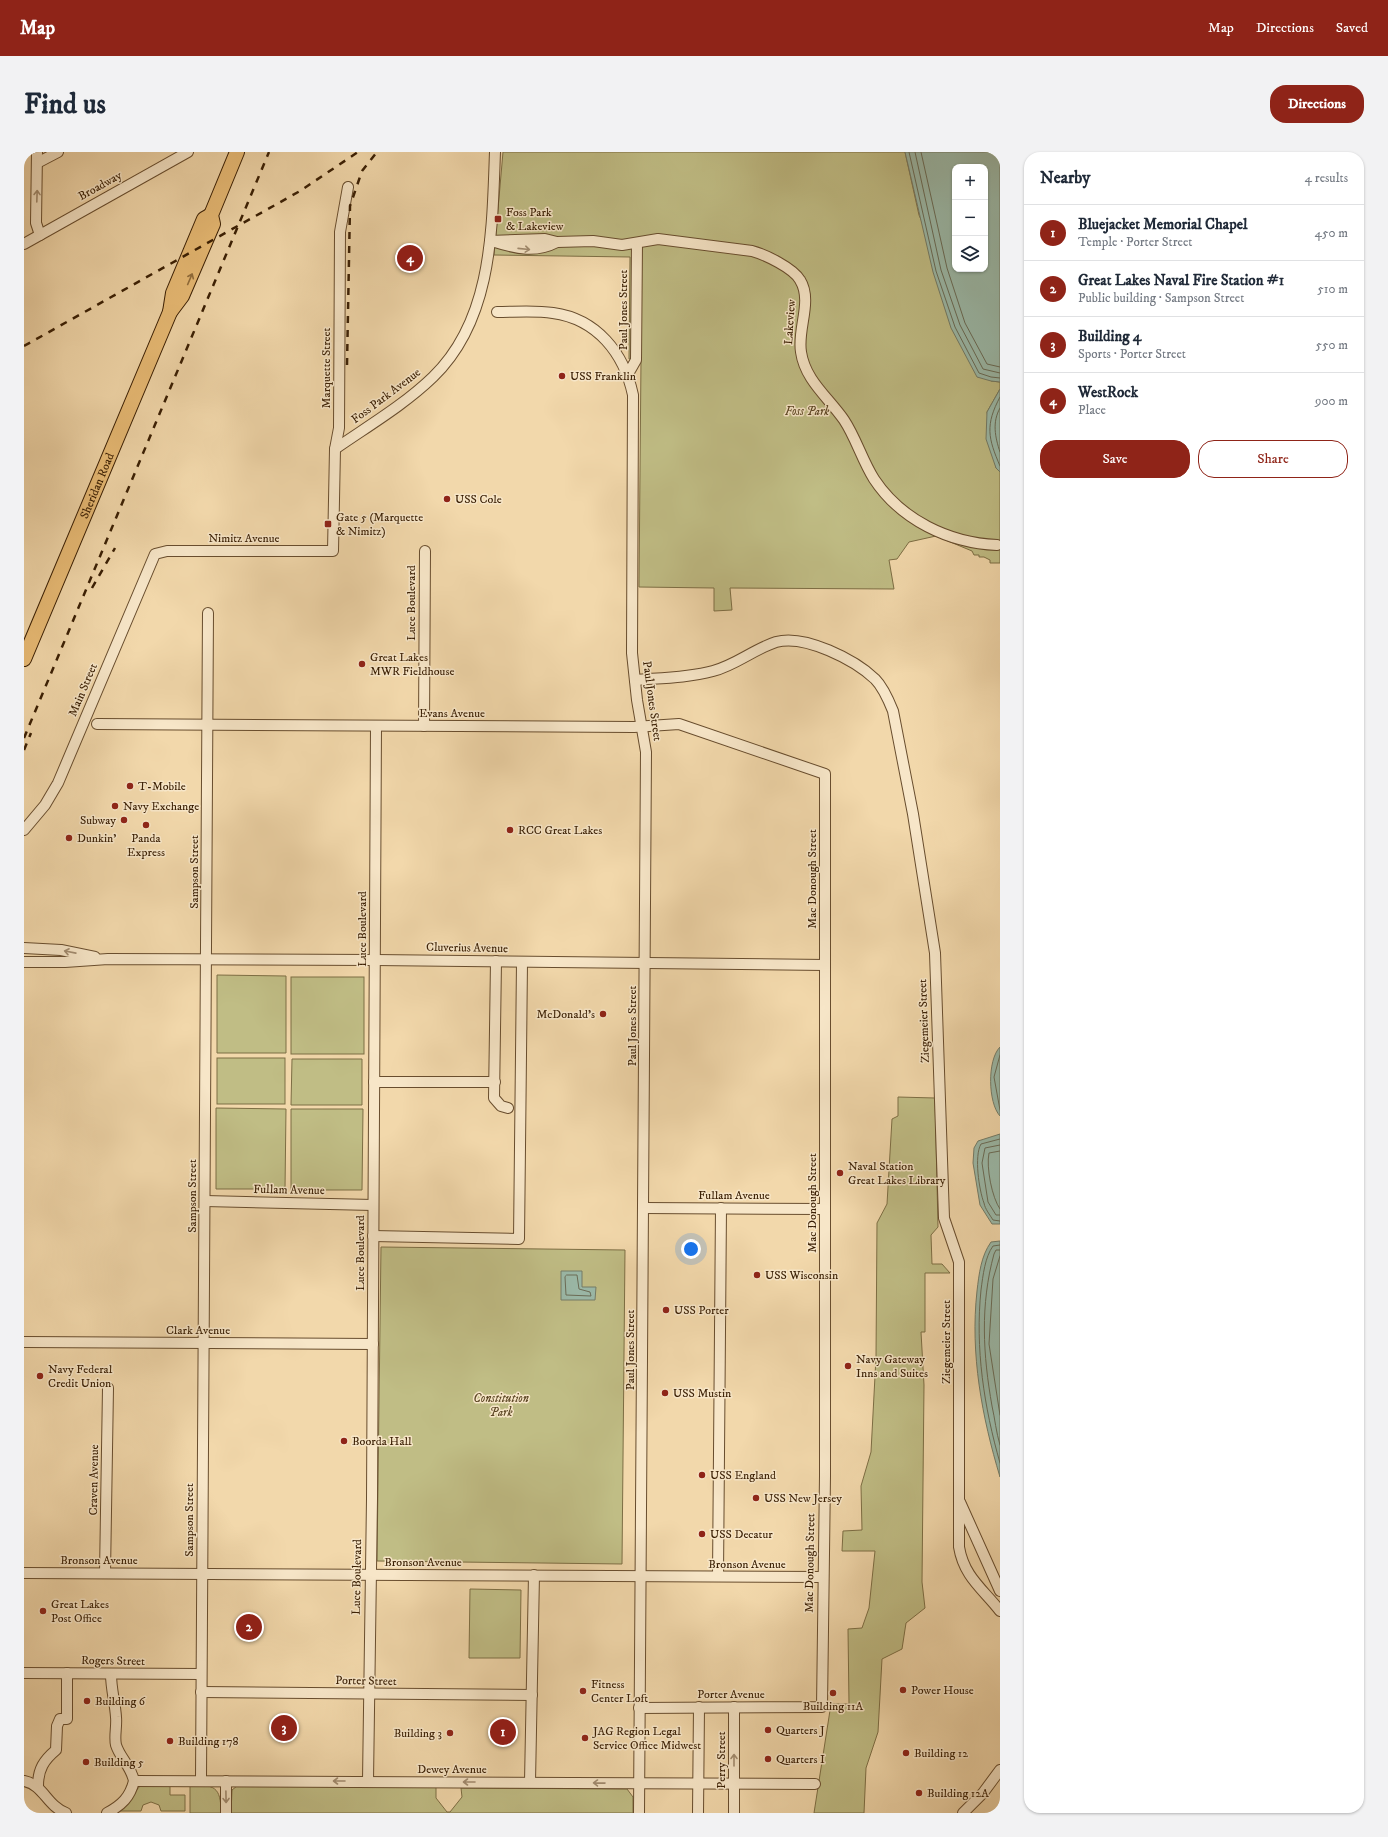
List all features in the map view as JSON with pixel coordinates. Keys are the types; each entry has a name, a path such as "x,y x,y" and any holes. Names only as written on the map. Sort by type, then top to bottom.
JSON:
{"highway":[{"name":"Sheridan Road","path":"24,659 170,312 173,293 201,226 204,219 211,215 237,152"}],"street":[{"path":"37,152 36,224 40,235"},
{"path":"37,163 58,152"},
{"name":"Broadway","path":"24,244 188,152"},
{"name":"Foss Park Avenue","path":"335,449 413,394 434,376 453,353 473,319 484,277 490,241 494,152"},
{"name":"Marquette Street","path":"333,551 335,449 339,428 340,232 348,186"},
{"name":"Lakeview","path":"490,241 545,239 557,242 593,241 622,245 658,239 752,251 762,254 792,271 800,279 804,293 805,304 800,336 804,366 811,379 849,428 874,478 886,494 914,520 960,540 997,545"},
{"name":"Paul Jones Street","path":"637,242 636,360 628,374 633,403 632,653 646,752 643,1402 639,1576 639,1813"},
{"path":"497,312 554,313 580,321 601,335 612,346 619,355 628,374"},
{"name":"Nimitz Avenue","path":"156,554 167,551 333,551"},
{"name":"Luce Boulevard","path":"424,552 424,726"},
{"name":"Main Street","path":"24,830 44,805 58,782 156,554"},
{"name":"Sampson Street","path":"201,1780 208,613"},
{"name":"Ziegemeier Street","path":"635,680 692,676 730,665 777,642 796,640 809,643 859,666 876,680 890,702 913,814 935,953 944,1218 959,1262 960,1557 965,1570 973,1581 1000,1611"},
{"name":"Evans Avenue","path":"97,724 642,727 679,724 800,766"},
{"name":"Luce Boulevard","path":"368,1781 369,1575 373,1344 376,726"},
{"name":"Mac Donough Street","path":"800,766 825,774 825,1476 822,1707"},
{"name":"Cluverius Avenue","path":"24,948 62,950 108,959"},
{"name":"Cluverius Avenue","path":"24,962 65,962 108,959 207,961 375,960 825,965"},
{"path":"496,961 496,1102 501,1106 508,1108"},
{"path":"373,1236 519,1239 522,962"},
{"path":"374,1082 495,1082"},
{"name":"Fullam Avenue","path":"205,1201 373,1205"},
{"name":"Fullam Avenue","path":"644,1208 825,1209"},
{"path":"718,1576 721,1208"},
{"name":"Clark Avenue","path":"24,1342 373,1344"},
{"name":"Craven Avenue","path":"105,1573 108,1388"},
{"path":"959,1498 1000,1591"},
{"name":"Bronson Avenue","path":"24,1573 823,1577"},
{"path":"530,1782 534,1576"},
{"name":"Rogers Street","path":"24,1673 201,1674"},
{"path":"38,1786 40,1768 44,1761 56,1750 57,1726 60,1719 67,1719 67,1673"},
{"path":"107,1813 116,1809 128,1798 134,1781 129,1765 119,1752 116,1743 116,1718 111,1674"},
{"name":"Porter Street","path":"201,1692 532,1695"},
{"path":"698,1813 699,1707"},
{"name":"Perry Street","path":"734,1707 734,1813"},
{"name":"Porter Avenue","path":"639,1708 822,1707"},
{"path":"963,1813 983,1793 1000,1770"},
{"name":"Dewey Avenue","path":"134,1781 201,1780 815,1784"},
{"path":"24,1781 38,1786 51,1804 66,1813"},
{"path":"226,1781 226,1813"}],"green space":[{"name":"Foss Park","path":"503,152 905,152 919,215 991,381 1000,382 1000,389 987,412 996,468 1000,472 1000,563 990,563 990,560 984,557 979,557 979,555 974,555 972,551 936,536 909,542 897,559 889,560 894,589 730,588 732,610 714,611 714,588 639,587 641,359 629,359 630,257 494,255"},
{"path":"217,975 286,976 286,1053 217,1053"},
{"path":"291,977 364,977 364,1054 291,1054"},
{"path":"217,1058 285,1058 285,1104 217,1104"},
{"path":"292,1059 362,1059 362,1105 291,1105"},
{"path":"898,1097 935,1098 938,1227 931,1235 932,1264 942,1264 950,1273 925,1273 925,1332 921,1332 924,1385 922,1582 925,1608 906,1623 902,1649 882,1659 878,1732 866,1768 864,1813 814,1813 831,1704 849,1704 848,1629 862,1628 869,1608 875,1551 842,1551 843,1531 862,1530 861,1486 871,1452 876,1357 877,1223 887,1204 892,1119 898,1116"},
{"path":"216,1108 286,1109 285,1189 216,1189"},
{"path":"291,1109 363,1109 362,1190 291,1190"},
{"name":"Constitution Park","path":"381,1247 625,1250 622,1564 377,1561"},
{"path":"470,1589 521,1590 520,1658 469,1658"},
{"path":"141,1785 170,1785 170,1795 185,1795 185,1811 161,1811 159,1805 151,1802 143,1805 141,1811 118,1811"},
{"path":"190,1785 210,1787 218,1792 221,1804 221,1813 190,1813"},
{"path":"237,1786 436,1787 436,1798 447,1812 450,1812 462,1797 461,1788 627,1789 633,1797 633,1813 231,1813 232,1790"}],"water":[{"path":"905,152 1000,152 1000,382 977,377 951,328 933,272"},
{"path":"1000,389 1000,472 996,468 986,439 987,412"},
{"path":"1000,1047 1000,1116 993,1102 991,1092 991,1071 996,1053"},
{"path":"1000,1134 1000,1224 992,1224 980,1205 973,1163 974,1148 978,1141"},
{"path":"1000,1241 1000,1477 988,1431 979,1385 976,1362 975,1315 981,1265 985,1253 991,1242"},
{"path":"561,1271 582,1271 582,1287 596,1287 595,1300 561,1300"}],"railway":[{"path":"24,738 269,152"},
{"path":"24,346 300,191 358,152"},
{"path":"347,365 350,206 362,171 377,152"},
{"path":"92,588 115,548"},
{"path":"24,750 31,733"}],"place":[{"name":"Foss Park & Lakeview","path":"498,219"},
{"name":"WestRock","path":"410,258"},
{"name":"USS Franklin","path":"562,376"},
{"name":"USS Cole","path":"447,499"},
{"name":"Gate 5 (Marquette & Nimitz)","path":"328,524"},
{"name":"Great Lakes MWR Fieldhouse","path":"362,664"},
{"name":"T-Mobile","path":"130,786"},
{"name":"Navy Exchange","path":"115,806"},
{"name":"Subway","path":"124,820"},
{"name":"Panda Express","path":"146,825"},
{"name":"RCC Great Lakes","path":"510,830"},
{"name":"Dunkin'","path":"69,838"},
{"name":"McDonald's","path":"603,1014"},
{"name":"Naval Station Great Lakes Library","path":"840,1173"},
{"name":"USS Wisconsin","path":"757,1275"},
{"name":"USS Porter","path":"666,1310"},
{"name":"Navy Gateway Inns and Suites","path":"848,1366"},
{"name":"Navy Federal Credit Union","path":"40,1376"},
{"name":"USS Mustin","path":"665,1393"},
{"name":"Boorda Hall","path":"344,1441"},
{"name":"USS England","path":"702,1475"},
{"name":"USS New Jersey","path":"756,1498"},
{"name":"USS Decatur","path":"702,1534"},
{"name":"Great Lakes Post Office","path":"43,1611"},
{"name":"Great Lakes Naval Fire Station #1","path":"249,1627"},
{"name":"Power House","path":"903,1690"},
{"name":"Fitness Center Loft","path":"583,1691"},
{"name":"Building 11A","path":"833,1693"},
{"name":"Building 6","path":"87,1701"},
{"name":"Building 4","path":"284,1728"},
{"name":"Quarters J","path":"768,1730"},
{"name":"Bluejacket Memorial Chapel","path":"503,1732"},
{"name":"Building 3","path":"450,1733"},
{"name":"JAG Region Legal Service Office Midwest","path":"585,1738"},
{"name":"Building 178","path":"170,1741"},
{"name":"Building 12","path":"906,1753"},
{"name":"Quarters I","path":"768,1759"},
{"name":"Building 5","path":"86,1762"},
{"name":"Building 12A","path":"919,1793"}]}
